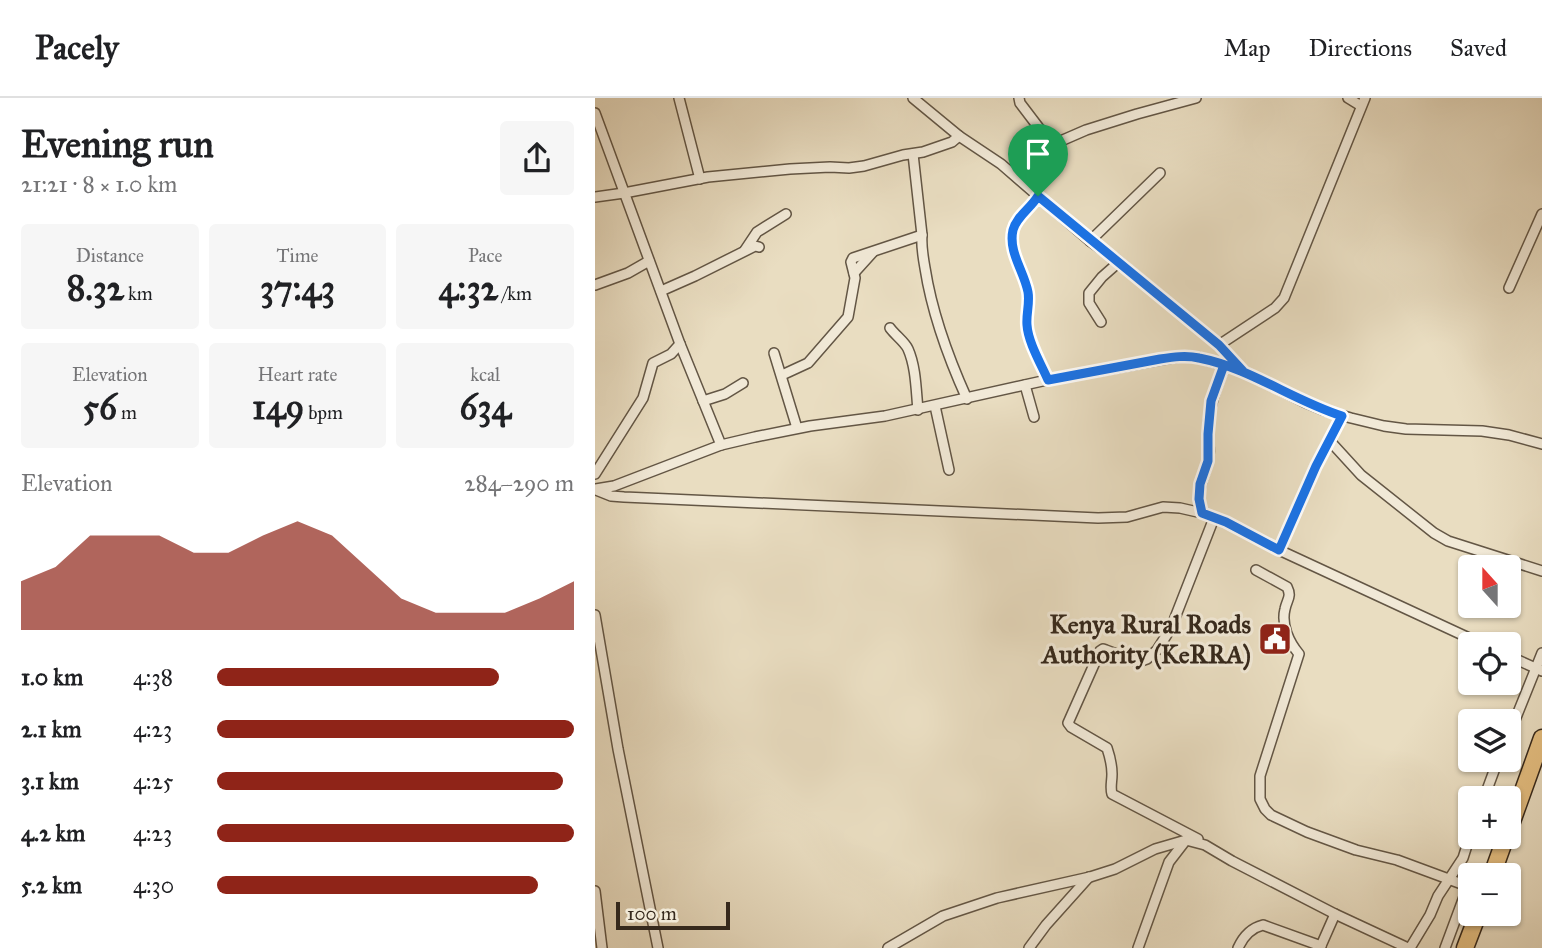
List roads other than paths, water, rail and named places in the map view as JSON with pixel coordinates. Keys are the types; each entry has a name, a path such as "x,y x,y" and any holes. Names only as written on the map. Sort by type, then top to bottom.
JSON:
{"highway":[{"path":"1521,801 1538,759 1542,738"},
{"path":"1465,948 1473,926"}],"street":[{"path":"678,98 700,179"},
{"path":"913,98 959,136 1002,164 1219,345 1243,371"},
{"path":"1019,98 1048,149"},
{"path":"1018,178 1048,149 1086,130 1196,98"},
{"path":"1219,345 1275,308 1284,298 1363,102 1348,98"},
{"path":"595,113 680,344 721,445"},
{"path":"595,197 700,179 790,169 864,166 944,146 959,136"},
{"path":"912,154 927,280 950,361 967,399"},
{"path":"1090,240 1160,173"},
{"path":"1038,196 1014,224 1012,239 1014,253 1028,292 1029,335 1048,380"},
{"path":"744,252 757,232 786,214"},
{"path":"1509,288 1542,215"},
{"path":"782,375 809,363 848,317 854,286 851,262 853,258 922,235"},
{"path":"661,291 755,246 759,247"},
{"path":"595,285 628,273 649,261"},
{"path":"1101,322 1089,303 1089,293 1119,262"},
{"path":"890,328 907,346 913,368 918,410"},
{"path":"595,474 643,398 653,363 671,354 680,344"},
{"path":"774,353 797,428"},
{"path":"595,490 614,486 721,445 797,428 918,410 1048,380 1177,357 1197,357 1243,371 1304,402 1342,416 1406,429 1482,431 1542,444"},
{"path":"1202,513 1200,484 1208,461 1211,401 1224,365"},
{"path":"703,401 725,394 743,383"},
{"path":"1025,385 1034,417"},
{"path":"935,406 949,470"},
{"path":"1279,550 1342,416"},
{"path":"1329,440 1361,475 1434,533 1448,541 1542,571"},
{"path":"595,490 624,497 1084,518 1127,517 1163,507 1180,508 1226,522 1279,550 1434,617 1461,632"},
{"path":"1214,518 1171,628 1157,650 1147,659 1138,662 1103,649 1100,651 1068,723 1070,727 1107,748 1111,760 1112,794 1197,839 1232,861 1335,914 1409,948 1466,849"},
{"path":"1256,570 1290,591 1285,606 1284,626 1290,644 1299,653 1260,776 1260,799 1265,809 1271,815 1307,832 1356,850 1398,860 1458,882"},
{"path":"595,615 657,948"},
{"path":"1521,709 1539,670 1542,653"},
{"path":"1521,662 1539,670"},
{"path":"888,948 943,916 997,898 1090,877 1115,869 1155,849 1187,840 1205,845"},
{"path":"1138,948 1169,862 1187,840"},
{"path":"1029,948 1090,877"},
{"path":"595,891 602,948"},
{"path":"1238,948 1254,927 1263,925 1320,947 1335,914"},
{"path":"1445,948 1458,915"}],"place":[{"name":"Kenya Rural Roads Authority (KeRRA)","path":"1275,639"}]}
